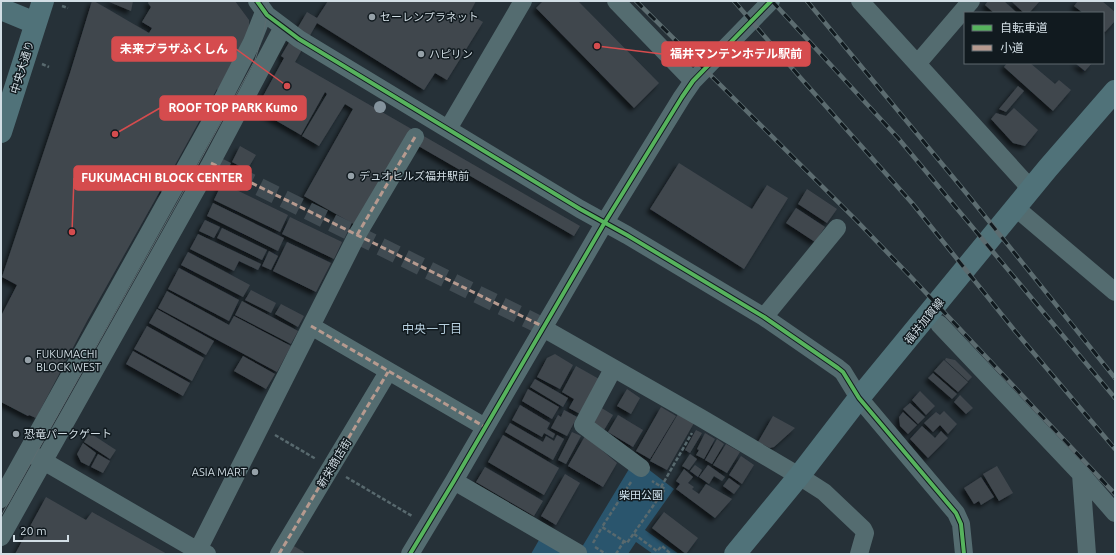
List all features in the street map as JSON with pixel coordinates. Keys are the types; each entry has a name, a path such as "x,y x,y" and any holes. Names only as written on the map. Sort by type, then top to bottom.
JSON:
{"main road":[{"name":"中央大通り","path":"1,132 42,1"},
{"path":"1,9 35,23"},
{"name":"福井加賀線","path":"735,554 799,476 859,398 1031,189 1115,91"}],"street":[{"path":"448,129 523,1"},
{"path":"616,1 694,81"},
{"path":"410,554 454,482 605,222 694,81 771,1"},
{"path":"860,1 1031,189"},
{"path":"917,64 971,1"},
{"path":"260,6 283,28 314,48 580,209 605,222 764,317 838,368 843,372 859,398 956,513 961,524 964,554"},
{"path":"1,499 214,116 252,42 260,6"},
{"path":"1,537 210,163 283,28"},
{"path":"1,100 10,72"},
{"path":"27,451 200,553 357,235 415,137"},
{"path":"1016,208 1115,292"},
{"path":"764,317 837,228"},
{"path":"939,324 1081,474 1115,513"},
{"path":"311,326 485,427"},
{"path":"544,327 613,369 701,418 824,492 862,529 865,534 859,554"},
{"path":"613,369 583,425 639,470"},
{"name":"新栄商店街","path":"279,554 388,372"},
{"path":"1081,474 1087,554"},
{"path":"454,482 585,549"}],"path":[{"path":"661,487 701,418"},
{"path":"585,549 602,527 639,470 665,489 627,543 602,527"},
{"path":"634,534 657,551 662,546 671,554"},
{"path":"616,554 624,541"}],"green space":[{"name":"柴田公園","path":"635,459 674,489 645,530 679,554 653,554 636,542 628,554 531,554 547,526 582,547"}],"building":[{"path":"92,1 149,33 152,28 142,22 151,7 148,3 149,1 235,1 249,20 249,37 219,91 217,89 175,165 179,167 164,193 160,191 87,321 36,418 29,415 28,416 1,402 1,316 17,285 2,277 70,73"},
{"path":"107,1 133,1 131,11"},
{"path":"328,1 476,1 469,14 483,22 447,80 435,73 424,90 317,23 295,62 580,226 574,236 408,140 359,227 304,196 353,109 345,104 319,146 302,136 327,94 325,92 301,135 256,109 284,58 281,56 307,12 317,18"},
{"path":"543,1 578,1 659,83 634,108 536,8"},
{"path":"988,1 1004,1 1016,12 993,12 985,5"},
{"path":"1011,1 1040,1 1030,12 1023,12"},
{"path":"1078,1 1102,1 1115,12 1115,21 1105,32 1104,12 1082,12 1074,6"},
{"path":"1006,64 1031,64 1055,84 1059,80 1071,90 1053,111 1004,67"},
{"path":"1076,64 1091,64 1085,71"},
{"path":"1018,86 1024,91 1006,112 999,109"},
{"path":"1014,108 1038,130 1025,146 1013,143 991,119 996,113 1006,116"},
{"path":"240,146 256,155 247,170 232,162"},
{"path":"679,163 752,209 767,185 788,198 744,269 650,209"},
{"path":"222,183 288,215 280,232 214,200"},
{"path":"807,189 837,209 827,223 798,204"},
{"path":"213,203 284,238 278,251 207,216"},
{"path":"796,208 825,227 815,242 786,223"},
{"path":"290,217 342,242 334,259 282,234"},
{"path":"205,220 220,227 214,238 199,231"},
{"path":"222,228 267,250 262,260 217,238"},
{"path":"198,234 261,264 258,270 239,261 234,271 190,249"},
{"path":"287,242 331,263 316,292 273,271"},
{"path":"269,251 278,256 271,270 262,266"},
{"path":"188,252 250,285 243,297 181,265"},
{"path":"179,268 239,300 229,321 168,289"},
{"path":"251,290 276,303 271,313 245,300"},
{"path":"167,291 229,325 234,316 291,346 277,372 158,308"},
{"path":"242,301 298,331 291,344 235,315"},
{"path":"281,304 304,316 298,327 275,314"},
{"path":"157,309 214,341 206,355 149,323"},
{"path":"147,326 204,358 192,381 134,349"},
{"path":"133,351 190,383 183,396 126,364"},
{"path":"555,354 573,365 560,389 537,377 547,358"},
{"path":"243,356 275,374 266,389 234,371"},
{"path":"946,358 955,360 972,377 968,381 945,360"},
{"path":"944,360 968,382 958,392 934,371"},
{"path":"576,366 599,379 580,414 569,408 574,399 562,392"},
{"path":"933,373 957,394 952,399 928,378"},
{"path":"535,379 568,398 563,407 530,387"},
{"path":"528,389 559,407 552,419 522,401"},
{"path":"627,389 640,398 631,414 617,406"},
{"path":"920,391 935,406 926,415 912,400"},
{"path":"960,395 973,408 966,414 954,402"},
{"path":"910,403 925,417 918,424 903,409"},
{"path":"520,405 550,423 547,429 555,434 553,438 544,433 542,437 512,420"},
{"path":"600,407 613,415 604,430 591,422"},
{"path":"661,407 676,416 650,459 636,451"},
{"path":"564,410 577,417 567,436 551,428 558,415 561,417"},
{"path":"944,411 957,424 948,434 940,425 933,432 924,423 936,412 940,415"},
{"path":"903,412 917,425 908,434 900,426 899,417"},
{"path":"678,414 694,423 667,470 650,461"},
{"path":"618,415 643,430 633,447 608,432"},
{"path":"773,416 795,428 774,447 770,448 758,442"},
{"path":"510,423 543,442 546,436 554,441 557,435 564,439 553,460 505,432"},
{"path":"922,426 935,438 941,431 948,438 928,458 910,439"},
{"path":"696,430 702,433 690,453 685,450"},
{"path":"572,432 581,436 566,464 558,460"},
{"path":"90,433 116,450 110,459 84,442"},
{"path":"705,433 715,439 704,459 696,455 699,450 697,449"},
{"path":"503,435 559,468 544,495 488,462"},
{"path":"585,436 617,463 603,487 568,466"},
{"path":"717,439 724,444 712,464 705,460"},
{"path":"83,443 96,453 89,466 81,462 77,454"},
{"path":"726,444 740,452 727,473 713,465"},
{"path":"98,454 110,461 103,473 91,467"},
{"path":"690,454 697,459 689,470 682,466"},
{"path":"741,456 754,465 742,484 729,475"},
{"path":"695,465 702,470 698,477 690,471"},
{"path":"708,465 725,477 722,481 714,476 709,484 699,477"},
{"path":"997,466 1013,493 999,501 983,474"},
{"path":"485,467 543,501 534,516 476,482"},
{"path":"684,469 693,477 688,483 694,487 692,489 699,494 706,484 732,499 715,518 676,489 680,484 676,481"},
{"path":"565,474 580,483 556,525 541,516"},
{"path":"981,477 994,497 981,505 979,501 974,504 964,488"},
{"path":"729,478 740,486 734,494 723,486"},
{"path":"46,497 86,520 92,512 167,554 15,554"},
{"path":"664,512 698,538 686,554 652,528"},
{"path":"292,545 304,552 303,554 287,554"}],"tunnel":[{"path":"211,163 544,327"}],"tram line":[{"path":"1,516 177,203 255,60 267,15 266,1"}],"railway":[{"path":"636,1 854,218 1115,494"},
{"path":"734,1 912,203 1015,331 1115,449"},
{"path":"772,1 898,138 1115,398"},
{"path":"807,1 967,194 1115,378"}],"marked path":[{"path":"357,235 415,137"},
{"path":"211,163 544,327"},
{"path":"311,326 485,427"},
{"path":"279,554 388,372"}],"cycle path":[{"path":"257,1 267,15 299,39 580,209 627,235 764,317 838,368 843,372 859,398 956,513 961,524 964,554"},
{"path":"410,554 605,222 682,97 693,81 771,1"}],"place":[{"name":"セーレンプラネット","path":"372,17"},
{"name":"福井マンテンホテル駅前","path":"597,46"},
{"name":"ハピリン","path":"421,54"},
{"name":"未来プラザふくしん","path":"287,86"},
{"name":"ROOF TOP PARK Kumo","path":"115,134"},
{"name":"デュオヒルズ福井駅前","path":"351,176"},
{"name":"FUKUMACHI BLOCK CENTER","path":"72,232"},
{"name":"FUKUMACHI BLOCK WEST","path":"28,360"},
{"name":"恐竜パークゲート","path":"16,434"},
{"name":"ASIA MART","path":"255,472"}],"district":[{"name":"中央一丁目","path":"432,329"}]}
